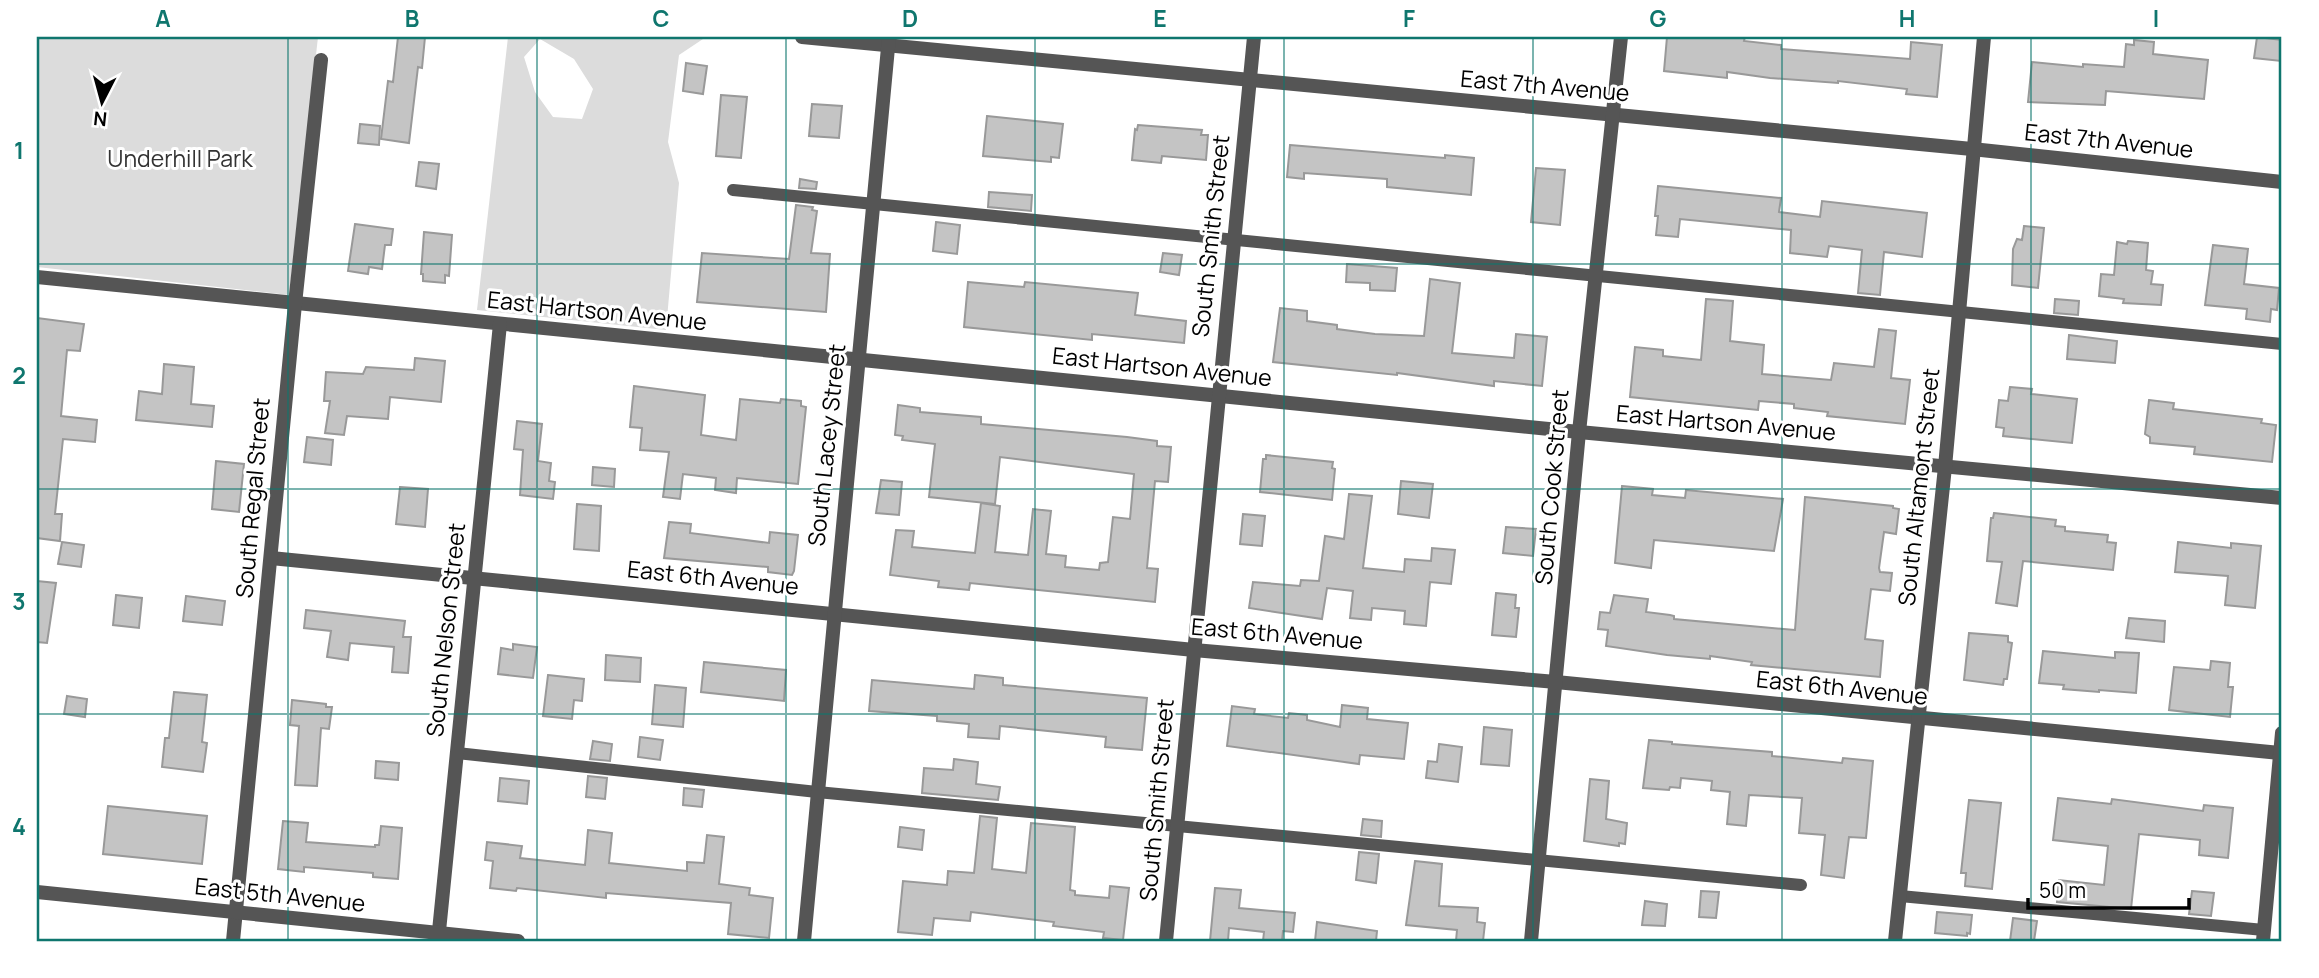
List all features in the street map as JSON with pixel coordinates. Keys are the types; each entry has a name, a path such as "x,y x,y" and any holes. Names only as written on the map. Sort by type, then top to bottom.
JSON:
{"street":[{"name":"East 7th Avenue","path":"802,37 889,41 1249,81 1972,149 2282,182"},
{"name":"South Smith Street","path":"1166,941 1254,37"},
{"name":"South Cook Street","path":"1531,941 1579,432 1621,37"},
{"name":"South Altamont Street","path":"1895,941 1945,467 1984,37"},
{"name":"South Lacey Street","path":"804,941 889,41"},
{"name":"South Regal Street","path":"233,941 321,60"},
{"name":"East Hartson Avenue","path":"37,277 1579,432 2282,498"},
{"name":"South Nelson Street","path":"438,938 499,324"},
{"name":"East 6th Avenue","path":"271,558 1194,650 1556,682 2280,753"},
{"path":"2264,936 2282,733"},
{"name":"East 5th Avenue","path":"37,892 438,938 518,941"}],"lane":[{"path":"733,190 2282,344"},
{"path":"457,753 817,792 1801,885"},
{"path":"1900,896 2264,936"}],"green space":[{"name":"Underhill Park","path":"37,37 318,37 289,295 37,267"},
{"path":"508,37 706,37 679,55 668,142 679,183 666,330 477,310","holes":["540,39 574,59 593,89 582,119 553,117 535,92 524,57"]}],"building":[{"path":"398,37 425,37 422,68 418,67 409,143 381,139 388,81 393,82"},
{"path":"1667,37 1745,37 1744,41 1781,45 1781,49 1910,59 1911,42 1942,45 1937,97 1906,94 1907,89 1838,81 1770,78 1727,72 1727,78 1664,71"},
{"path":"2257,37 2282,40 2281,61 2254,58"},
{"path":"2134,40 2154,42 2153,54 2208,60 2204,99 2106,91 2105,105 2028,102 2032,62 2083,67 2083,64 2124,67 2126,44 2134,45"},
{"path":"686,63 707,66 703,94 683,91"},
{"path":"721,95 747,97 741,158 716,156"},
{"path":"812,104 842,106 839,138 809,136"},
{"path":"987,116 1063,124 1059,158 1051,157 1051,162 983,156"},
{"path":"360,124 380,126 379,145 358,143"},
{"path":"1138,125 1202,130 1201,135 1208,135 1206,160 1162,156 1161,163 1132,160 1135,129 1137,130"},
{"path":"1290,145 1474,158 1471,195 1387,187 1387,179 1304,173 1304,179 1287,177"},
{"path":"419,162 439,164 436,189 416,186"},
{"path":"1536,168 1565,170 1560,225 1531,222"},
{"path":"800,179 817,182 816,189 799,188"},
{"path":"1658,186 1781,198 1779,212 1820,217 1822,201 1927,213 1922,257 1884,252 1880,295 1858,293 1862,250 1829,246 1827,257 1790,253 1791,230 1680,219 1678,237 1656,235"},
{"path":"989,192 1032,195 1031,211 988,207"},
{"path":"796,205 813,207 812,210 817,211 811,253 830,254 826,312 697,302 702,253 789,259"},
{"path":"936,222 960,225 957,254 933,251"},
{"path":"355,224 393,229 391,245 385,245 382,269 369,267 368,274 348,271"},
{"path":"2024,226 2044,228 2038,288 2012,285 2013,249 2017,239 2022,240"},
{"path":"424,232 452,235 449,276 445,275 445,283 423,281 421,274"},
{"path":"2128,241 2148,243 2146,270 2153,271 2151,284 2163,285 2161,305 2123,303 2124,299 2099,296 2101,274 2114,275 2117,242 2127,244"},
{"path":"2213,245 2248,249 2244,284 2279,288 2277,310 2271,309 2270,322 2246,319 2247,309 2205,305"},
{"path":"1163,253 1182,255 1179,275 1160,272"},
{"path":"1347,264 1397,268 1395,291 1370,290 1370,283 1346,282"},
{"path":"1430,279 1460,283 1452,353 1514,358 1516,334 1547,337 1542,386 1494,381 1494,386 1397,373 1273,362 1280,308 1307,311 1307,321 1337,325 1337,329 1424,336"},
{"path":"968,282 1024,287 1025,282 1138,293 1135,315 1186,321 1184,343 1092,334 1092,340 964,327"},
{"path":"1706,299 1733,301 1730,341 1764,345 1762,374 1831,380 1834,363 1874,367 1879,329 1896,331 1891,378 1910,380 1905,424 1827,416 1828,412 1794,408 1794,404 1759,401 1758,410 1630,397 1635,347 1663,350 1663,356 1701,360"},
{"path":"2055,299 2079,301 2078,315 2054,313"},
{"path":"37,318 84,324 80,351 67,350 61,416 97,420 95,442 63,439 55,514 62,514 60,541 37,538"},
{"path":"2069,335 2117,341 2115,363 2067,359"},
{"path":"415,358 445,361 441,402 390,397 388,419 347,416 344,435 325,433 330,401 324,401 326,372 363,374 366,367 414,370"},
{"path":"164,364 194,367 191,404 214,406 212,427 136,420 139,391 162,394"},
{"path":"634,386 705,395 701,435 736,440 740,399 780,403 781,399 801,401 801,406 806,407 798,484 737,478 736,493 715,490 716,478 683,474 680,499 663,497 669,452 640,450 642,428 630,427"},
{"path":"2010,387 2032,389 2031,394 2077,399 2072,443 2003,436 2004,428 1996,427 1999,400 2008,401"},
{"path":"2149,400 2174,403 2173,409 2262,419 2261,423 2276,425 2272,462 2194,454 2195,447 2150,443 2150,437 2145,434"},
{"path":"898,405 920,408 920,412 981,417 981,424 1127,437 1157,441 1157,446 1171,447 1168,482 1155,481 1147,568 1158,569 1155,602 970,583 969,590 938,587 939,581 890,575 896,530 914,531 912,547 975,553 981,503 1000,506 995,552 1028,555 1033,509 1051,511 1046,554 1066,556 1065,567 1099,570 1100,563 1108,562 1113,517 1130,519 1134,474 1000,457 995,504 929,497 935,444 902,440 903,436 895,435"},
{"path":"517,421 542,424 538,461 551,463 549,481 555,482 553,499 520,495 523,450 514,449"},
{"path":"307,437 333,440 331,465 304,462"},
{"path":"1266,455 1333,462 1332,468 1335,469 1332,500 1260,492 1263,459 1266,459"},
{"path":"216,461 244,464 239,512 212,509"},
{"path":"593,467 615,469 614,487 592,485"},
{"path":"881,480 902,482 899,515 876,513"},
{"path":"1401,481 1433,484 1429,518 1398,514"},
{"path":"1622,486 1653,489 1652,495 1685,498 1686,490 1783,499 1774,551 1654,540 1651,568 1615,563"},
{"path":"400,487 428,489 425,527 396,524"},
{"path":"1349,494 1372,496 1363,568 1404,572 1405,559 1431,561 1432,548 1455,550 1451,584 1430,582 1426,626 1404,624 1405,611 1372,608 1371,620 1350,618 1353,591 1327,588 1322,619 1249,608 1253,582 1300,586 1301,580 1319,581 1325,536 1344,539"},
{"path":"1805,497 1893,506 1899,509 1896,534 1884,532 1879,568 1880,572 1892,573 1890,591 1871,589 1865,639 1883,641 1880,677 1751,665 1752,662 1710,656 1710,659 1667,655 1606,646 1608,630 1598,629 1600,612 1610,613 1614,595 1648,599 1646,612 1674,616 1674,619 1795,630"},
{"path":"577,504 601,506 599,551 574,549"},
{"path":"1994,513 2056,520 2055,526 2065,527 2065,531 2108,535 2107,542 2116,543 2113,570 2023,561 2017,606 1996,603 2002,562 1987,561 1991,518"},
{"path":"1243,514 1265,516 1262,546 1240,544"},
{"path":"669,522 691,524 690,533 769,543 770,532 798,535 794,571 792,575 768,572 768,567 664,558"},
{"path":"1506,527 1536,529 1533,556 1503,553"},
{"path":"62,542 84,545 81,567 58,564"},
{"path":"2178,542 2231,548 2231,543 2261,546 2255,608 2225,605 2228,576 2175,572"},
{"path":"37,581 56,583 47,643 37,642"},
{"path":"1496,593 1516,595 1515,608 1519,608 1516,637 1492,635"},
{"path":"116,595 142,598 139,628 113,625"},
{"path":"186,596 225,601 222,625 183,621"},
{"path":"306,610 405,621 403,637 411,637 408,673 392,672 394,647 350,643 348,660 327,657 331,631 304,628"},
{"path":"2129,618 2165,621 2164,642 2126,638"},
{"path":"1969,633 2008,636 2008,642 2012,643 2007,679 2004,679 2003,685 1964,680"},
{"path":"513,644 537,647 533,678 498,674 501,648 513,650"},
{"path":"2043,651 2115,658 2115,652 2139,653 2136,693 2063,689 2064,685 2039,683"},
{"path":"606,655 641,658 640,682 605,680"},
{"path":"2211,661 2230,663 2228,687 2233,687 2230,717 2169,710 2174,667 2210,670"},
{"path":"704,662 786,670 784,701 701,692"},
{"path":"548,675 584,679 582,701 574,700 572,719 543,716"},
{"path":"975,675 1003,678 1003,685 1147,698 1142,750 1105,747 1106,737 1000,726 999,739 968,737 969,724 937,721 937,716 869,711 872,680 974,689"},
{"path":"655,685 686,688 683,727 652,724"},
{"path":"174,692 207,695 202,742 207,743 203,772 162,767 165,738 169,738"},
{"path":"67,696 87,699 85,717 64,714"},
{"path":"292,700 332,707 329,729 321,728 317,786 295,785 299,726 290,725"},
{"path":"1342,705 1368,708 1367,719 1408,723 1404,759 1360,755 1359,764 1227,746 1232,706 1255,709 1254,714 1288,718 1289,713 1307,715 1307,720 1340,727"},
{"path":"1484,727 1512,730 1509,766 1481,764"},
{"path":"640,737 663,740 660,760 638,757"},
{"path":"1649,740 1772,752 1772,756 1842,763 1843,758 1873,761 1866,838 1849,837 1844,878 1821,875 1825,835 1799,833 1802,798 1749,795 1746,826 1727,824 1730,792 1711,790 1712,781 1681,778 1680,788 1643,788"},
{"path":"593,741 612,744 610,761 590,759"},
{"path":"1439,744 1462,747 1458,782 1426,778 1428,761 1437,762"},
{"path":"954,759 978,762 976,784 1000,787 998,800 922,793 924,768 953,770"},
{"path":"376,761 399,763 398,780 375,778"},
{"path":"588,776 607,778 605,799 586,797"},
{"path":"500,778 529,781 527,804 498,801"},
{"path":"1590,779 1609,781 1606,819 1627,823 1625,844 1619,843 1619,846 1584,841"},
{"path":"684,788 704,790 702,807 683,805"},
{"path":"2058,798 2111,804 2112,799 2203,811 2204,805 2233,808 2228,858 2199,855 2200,840 2139,834 2131,909 2057,902 2059,880 2104,885 2108,846 2053,840"},
{"path":"1969,800 2001,803 1992,889 1965,886 1966,873 1961,873"},
{"path":"108,806 207,816 202,864 103,854"},
{"path":"980,816 997,818 992,869 1026,873 1031,823 1075,827 1070,890 1075,891 1075,895 1109,898 1110,886 1129,888 1123,940 1103,938 1104,932 1053,926 1054,922 971,912 970,921 934,918 932,935 898,932 903,881 947,885 948,871 974,873"},
{"path":"1363,819 1382,821 1381,837 1361,835"},
{"path":"283,821 308,823 306,842 375,847 379,845 381,826 402,828 398,879 373,877 373,873 304,867 304,872 278,869"},
{"path":"900,827 924,830 922,850 898,847"},
{"path":"588,830 612,833 609,863 687,871 687,862 704,863 707,835 724,837 719,884 750,888 749,895 773,898 769,938 728,934 731,903 606,893 606,898 517,888 516,891 490,888 493,861 485,860 487,842 522,846 520,858 585,865"},
{"path":"1359,852 1379,854 1376,883 1356,880"},
{"path":"1415,861 1442,864 1439,906 1478,908 1477,922 1485,923 1483,941 1456,941 1457,930 1406,925"},
{"path":"1215,888 1241,890 1239,908 1295,913 1293,932 1283,931 1282,941 1263,941 1264,932 1229,928 1228,941 1210,941"},
{"path":"1701,891 1719,892 1716,918 1699,917"},
{"path":"2192,891 2214,893 2211,916 2189,914"},
{"path":"1645,901 1667,904 1665,926 1642,925"},
{"path":"1937,912 1972,915 1970,934 1935,933"},
{"path":"2013,918 2037,921 2034,941 2010,941"},
{"path":"1317,922 1377,931 1376,941 1315,941"}]}
